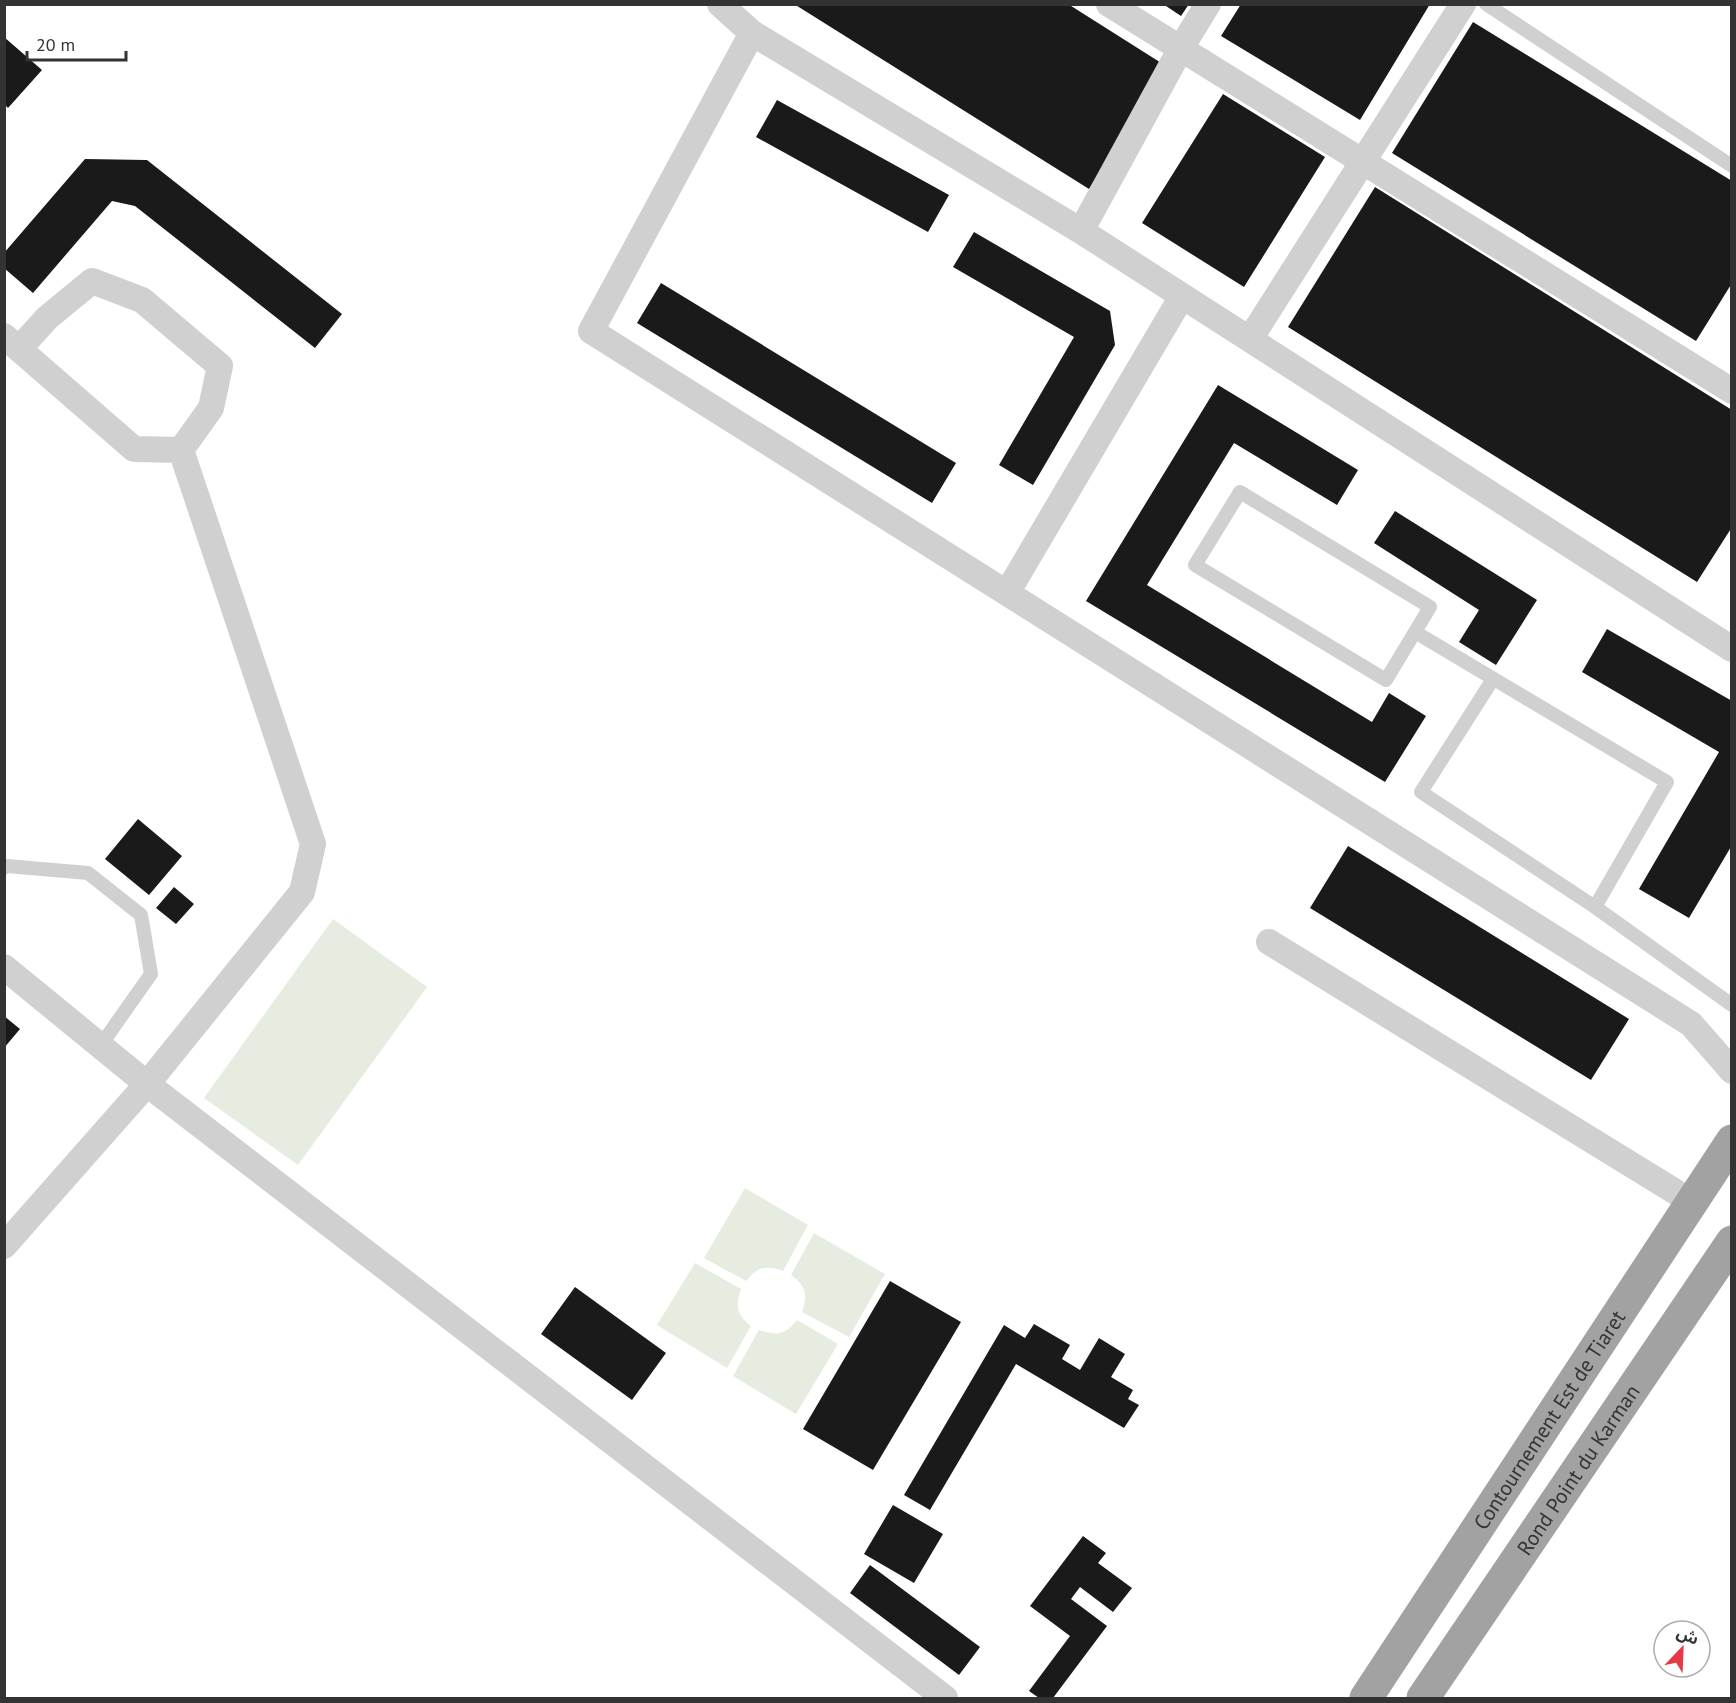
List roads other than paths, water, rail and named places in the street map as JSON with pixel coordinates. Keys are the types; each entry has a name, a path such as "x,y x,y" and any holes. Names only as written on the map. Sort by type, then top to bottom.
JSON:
{"highway":[{"name":"Contournement Est de Tiaret","path":"1366,1698 1731,1142"},
{"name":"Rond Point du Karman","path":"1424,1698 1731,1242"}],"street":[{"path":"720,4 752,33 1081,231 1731,649"},
{"path":"1109,4 1731,391"},
{"path":"1081,231 1181,48 1208,4"},
{"path":"1250,339 1463,4"},
{"path":"752,33 591,331 1692,1024 1731,1071"},
{"path":"92,281 142,300 220,366 211,408 181,450 134,449 12,342 47,318 92,281"},
{"path":"1007,592 1182,296"},
{"path":"4,1246 147,1084 302,892 313,844 181,450"},
{"path":"1269,942 1692,1202"},
{"path":"4,967 147,1084 945,1698"}],"lane":[{"path":"1486,4 1731,166"},
{"path":"1240,492 1430,606 1415,632 1386,680 1195,565 1240,492"},
{"path":"1415,632 1667,783 1595,907"},
{"path":"1493,679 1421,792 1595,907 1731,1005"},
{"path":"4,867 88,873 141,915 151,974 100,1045"}]}
